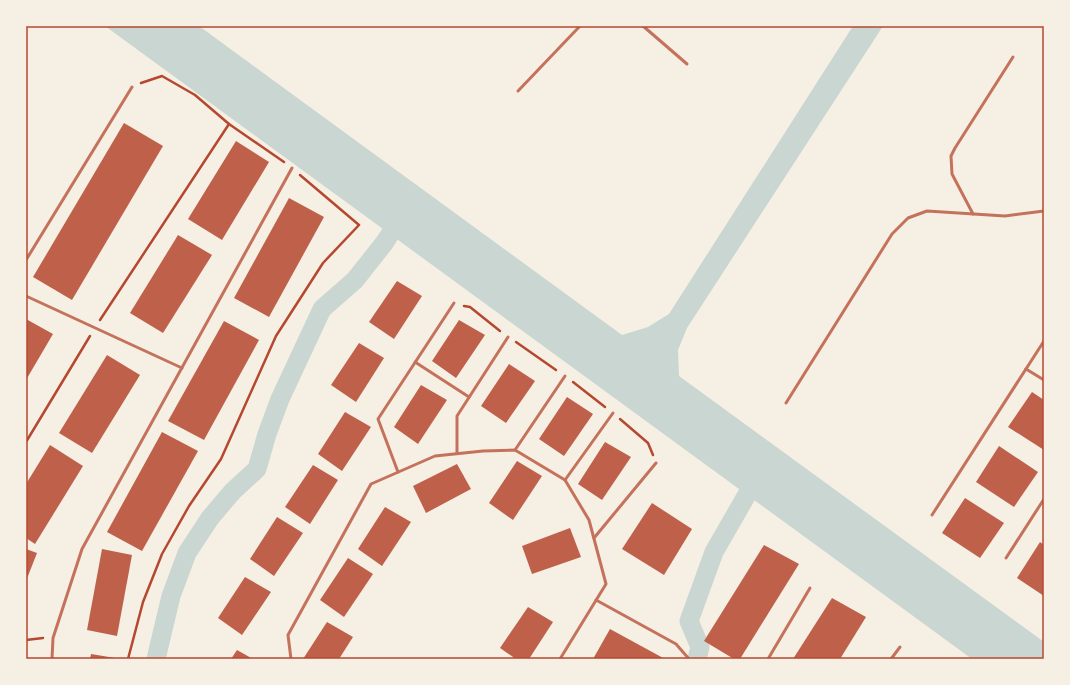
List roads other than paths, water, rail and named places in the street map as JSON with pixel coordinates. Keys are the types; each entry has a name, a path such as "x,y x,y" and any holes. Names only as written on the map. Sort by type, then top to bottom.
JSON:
{"lane":[{"path":"518,91 580,26"},
{"path":"644,26 687,64"},
{"path":"973,214 952,174 951,156 1013,57"},
{"path":"26,260 132,87"},
{"path":"52,659 53,638 82,549 292,168"},
{"path":"786,403 892,234 908,218 927,211 1005,216 1044,211"},
{"path":"26,296 182,368"},
{"path":"398,472 378,419 454,303"},
{"path":"457,453 457,416 508,337"},
{"path":"932,515 1044,341"},
{"path":"415,362 469,397"},
{"path":"1026,369 1044,380"},
{"path":"516,450 565,376"},
{"path":"565,480 612,413"},
{"path":"291,659 288,635 371,484 435,456 457,453 516,450 565,480 589,520 606,584 560,659"},
{"path":"594,538 656,463"},
{"path":"1006,558 1044,499"},
{"path":"768,659 810,588"},
{"path":"596,600 676,644 689,659"},
{"path":"891,659 900,647"}],"waterway":[{"path":"156,659 171,596 187,553 210,518 233,491 257,469 267,434 280,399 322,309 355,280 385,242 404,212"},
{"path":"697,659 700,647 689,621 714,552 760,472"}]}
